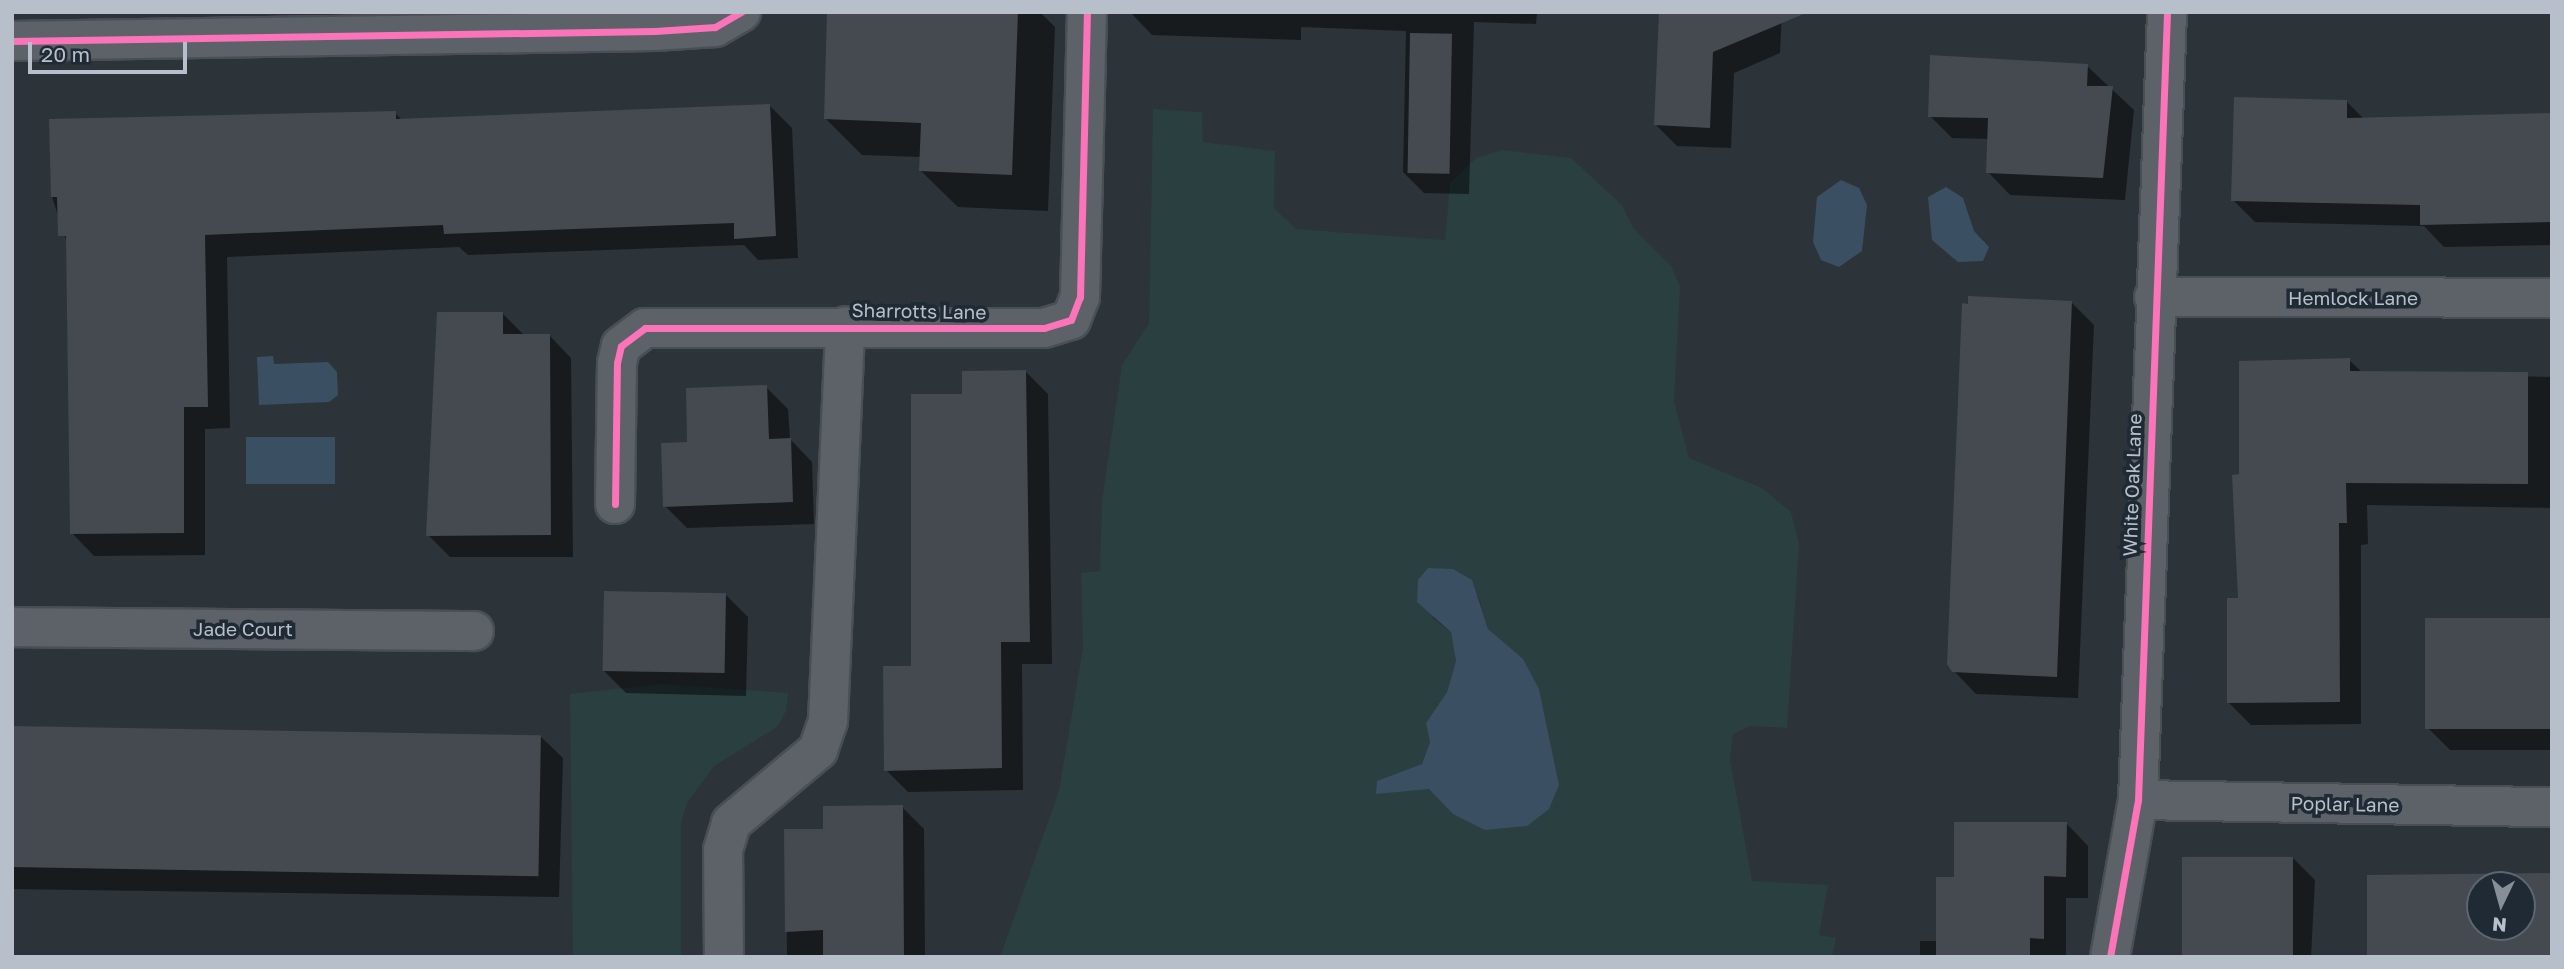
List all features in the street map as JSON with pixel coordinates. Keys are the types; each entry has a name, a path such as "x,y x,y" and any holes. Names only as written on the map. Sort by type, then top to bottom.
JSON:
{"street":[{"path":"12,41 655,31 715,27 741,12"},
{"name":"Sharrotts Lane","path":"615,504 617,363 631,335 660,326 1044,328 1072,320 1080,297 1087,12"},
{"name":"White Oak Lane","path":"2110,957 2138,800 2154,297 2167,12"},
{"name":"Hemlock Lane","path":"2154,297 2552,298"},
{"name":"Sharrotts Lane","path":"724,957 723,850 731,823 818,750 828,721 845,326"},
{"name":"Jade Court","path":"12,627 474,631"},
{"name":"Poplar Lane","path":"2138,800 2552,807"}],"green space":[{"path":"1153,109 1202,112 1203,142 1275,151 1274,208 1296,229 1445,240 1450,183 1476,158 1502,150 1571,158 1622,205 1633,228 1671,266 1680,286 1674,401 1689,458 1762,488 1791,512 1799,544 1787,728 1750,726 1733,734 1730,759 1752,881 1828,885 1819,935 1836,938 1832,957 1000,957 1059,791 1083,648 1081,573 1100,571 1102,501 1122,365 1149,323","holes":["1478,596 1488,629 1539,689 1559,785 1453,814 1430,789 1404,789 1402,773 1422,764 1430,742 1426,723 1447,692 1456,661 1451,632 1432,618"]},
{"path":"661,684 788,693 786,711 777,727 714,766 687,803 681,823 681,957 573,957 570,694"}],"water":[{"path":"1841,180 1859,188 1867,205 1862,251 1839,267 1821,260 1813,242 1817,197"},
{"path":"1946,187 1963,198 1974,231 1989,247 1983,261 1958,262 1932,240 1928,197"},
{"path":"273,356 274,364 328,362 337,372 338,395 329,402 259,405 257,357"},
{"path":"246,437 335,437 335,484 246,484"},
{"path":"1428,568 1453,569 1472,580 1488,629 1523,659 1539,689 1559,785 1549,809 1527,826 1485,830 1453,814 1429,789 1376,794 1377,781 1422,764 1430,742 1426,723 1447,692 1456,661 1451,632 1417,602 1418,580"}],"building":[{"path":"827,12 1018,12 1012,175 919,171 921,123 824,119"},
{"path":"1659,12 1806,13 1713,52 1710,128 1654,125"},
{"path":"1410,33 1452,34 1450,174 1408,173"},
{"path":"1930,55 2088,64 2087,86 2113,86 2103,178 1986,173 1988,118 1928,117"},
{"path":"2234,97 2347,100 2347,118 2552,113 2552,222 2420,225 2420,205 2231,201"},
{"path":"770,104 776,236 734,239 734,223 444,234 443,225 205,235 208,407 184,407 184,533 70,534 66,236 58,236 57,197 51,197 49,119 396,111 396,119"},
{"path":"1968,296 2072,301 2057,677 1952,672 1947,664 1962,303 1968,304"},
{"path":"437,312 503,312 503,334 550,334 551,535 426,536"},
{"path":"2350,358 2350,371 2528,372 2528,484 2346,483 2347,523 2339,523 2340,702 2227,703 2227,598 2238,598 2232,475 2239,474 2239,361"},
{"path":"1026,370 1030,642 1001,642 1002,768 884,771 883,666 911,666 911,394 962,394 962,371"},
{"path":"767,385 769,439 791,438 793,502 663,507 661,443 687,442 686,388"},
{"path":"604,591 726,593 725,673 603,671"},
{"path":"2425,618 2552,618 2552,729 2425,729"},
{"path":"12,726 541,735 538,876 12,867"},
{"path":"903,805 904,957 823,957 823,930 785,932 784,829 823,829 823,806"},
{"path":"1954,822 2067,822 2066,877 2044,876 2044,939 2030,938 2030,957 1936,957 1936,877 1954,877"},
{"path":"2182,857 2293,857 2293,957 2182,957"},
{"path":"2536,873 2552,873 2552,957 2367,957 2367,875 2466,874 2466,941 2536,941"}],"cycle path":[{"path":"12,41 655,31 715,27 741,12"},
{"path":"615,504 617,363 621,346 645,328 1044,328 1071,320 1080,297 1087,12"},
{"path":"2110,957 2138,800 2167,12"}]}
